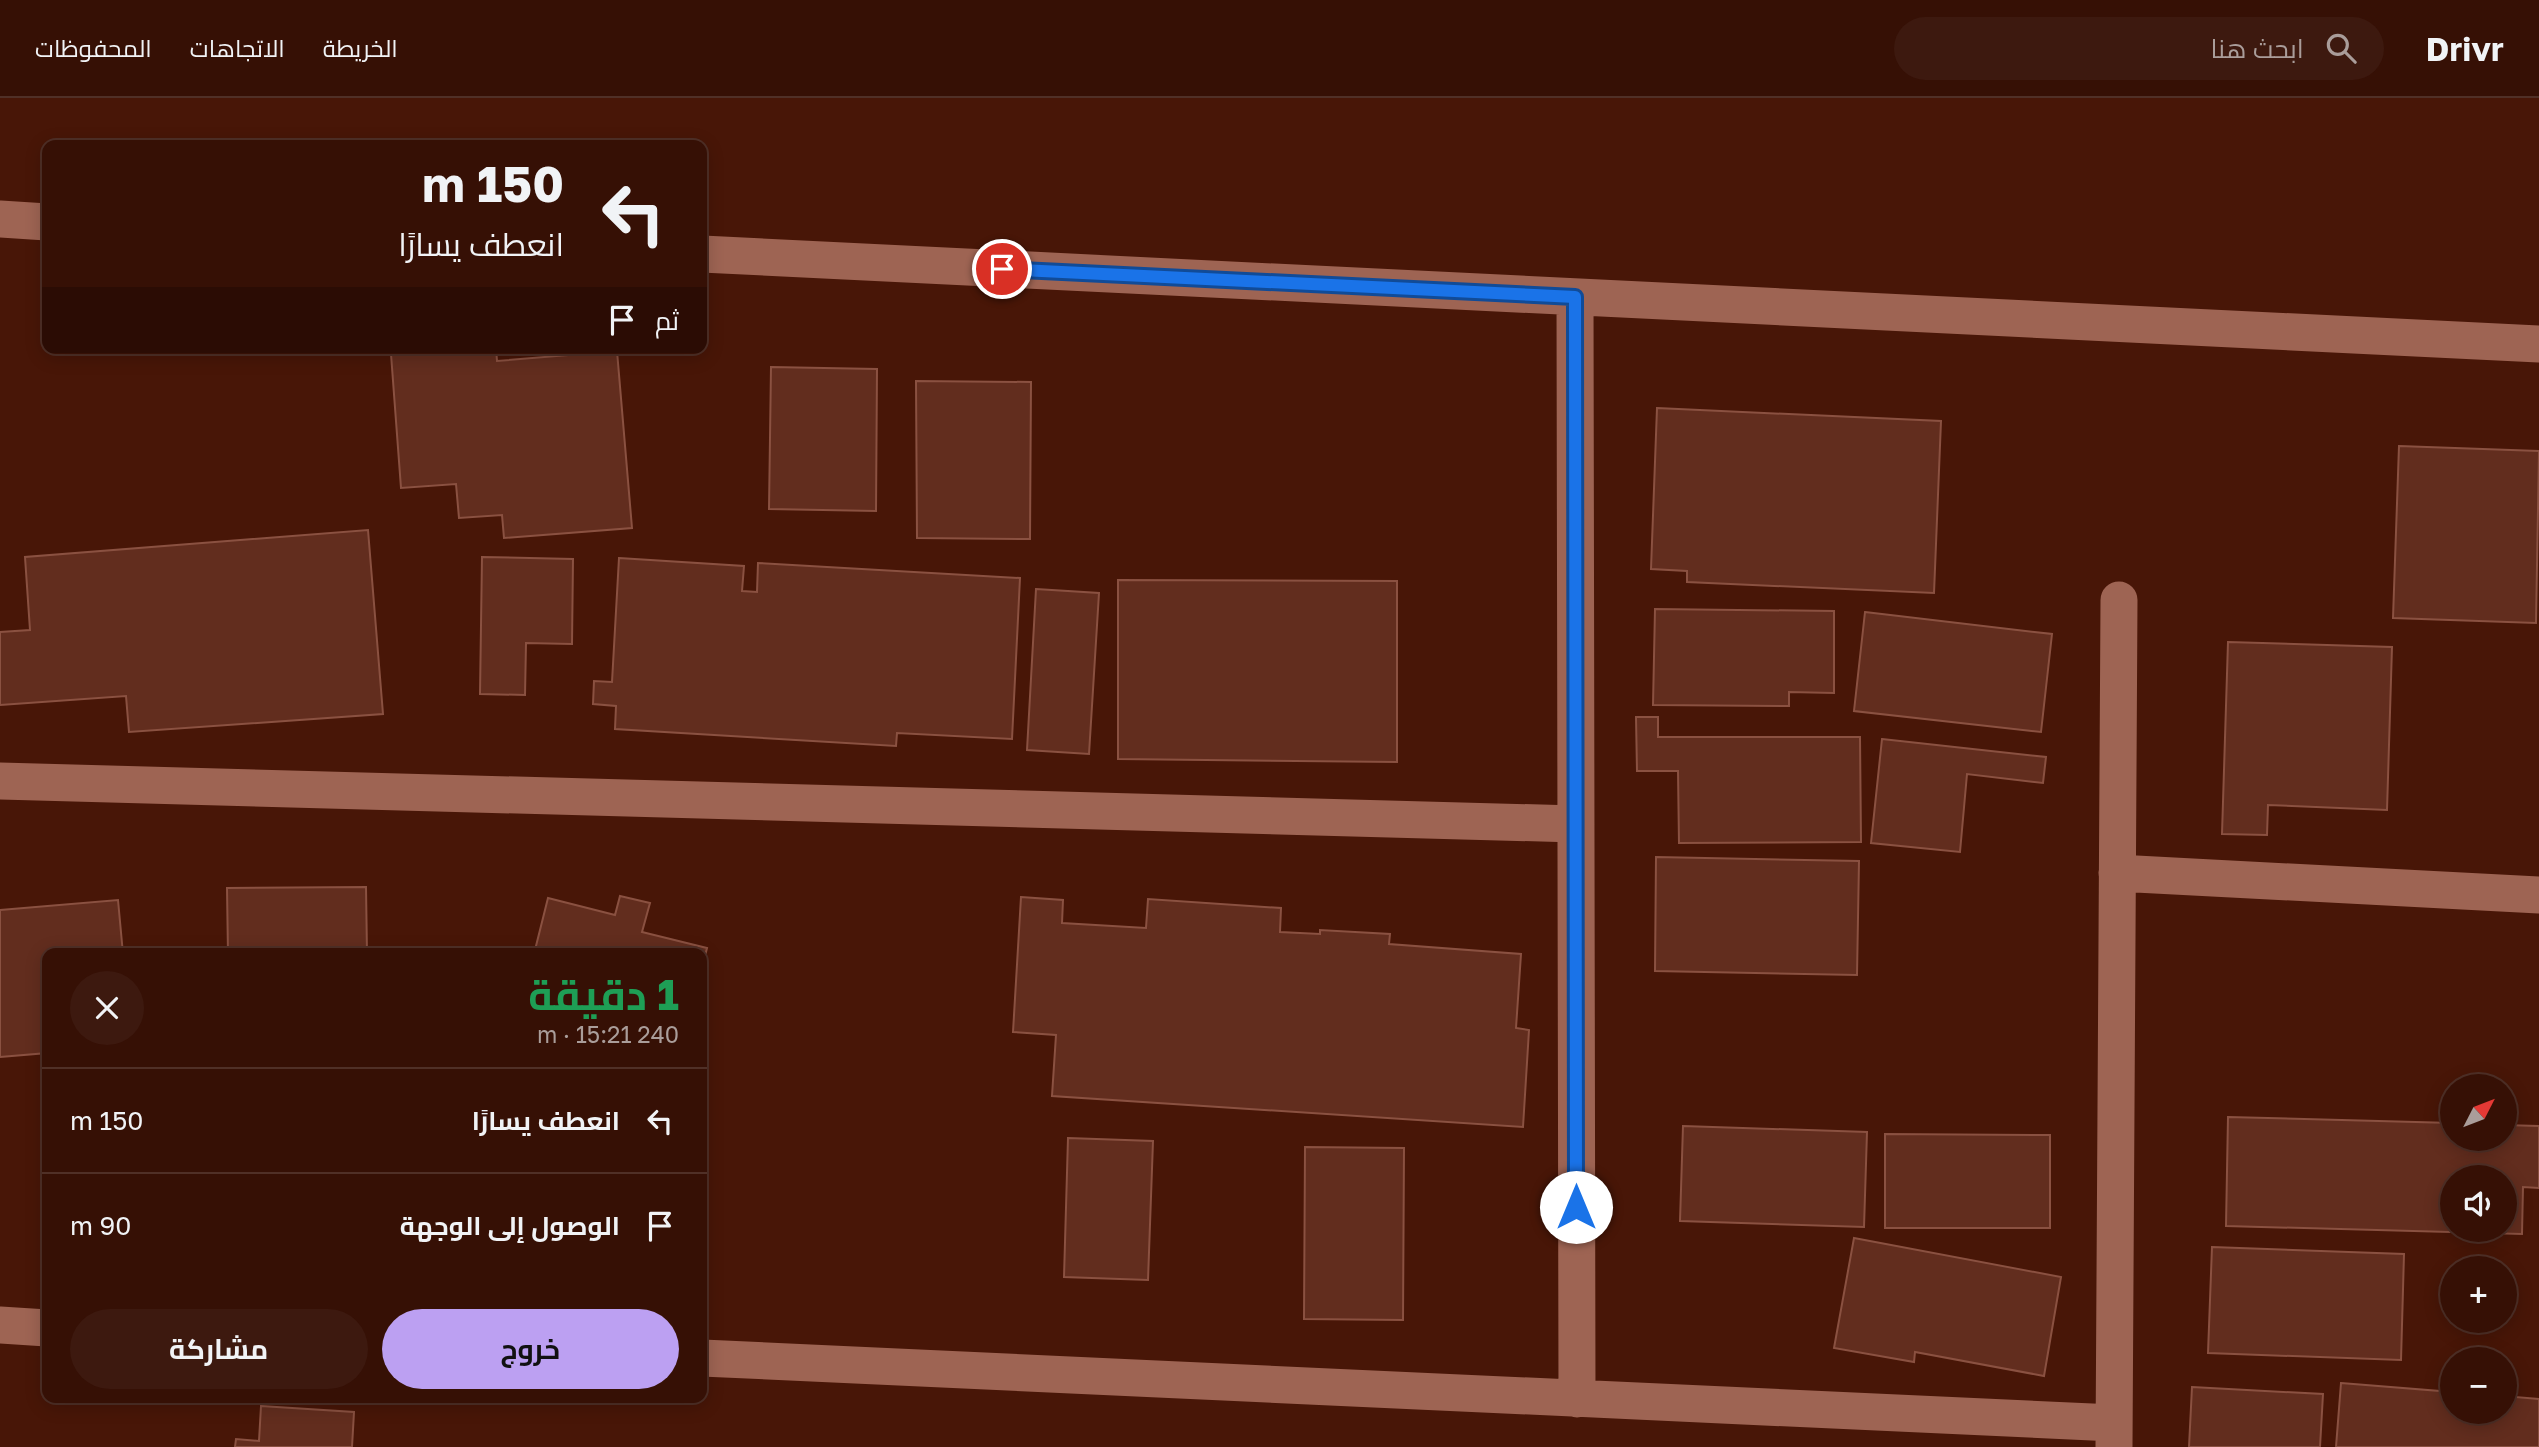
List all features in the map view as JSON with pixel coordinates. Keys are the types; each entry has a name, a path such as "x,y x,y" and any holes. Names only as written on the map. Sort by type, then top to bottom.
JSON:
{"street":[{"path":"0,219 42,222"},
{"path":"707,254 2539,344"},
{"path":"1575,297 1577,1399"},
{"path":"707,1358 1577,1399 2114,1435 2119,600"},
{"path":"0,780 1576,824"},
{"path":"2117,873 2539,895"},
{"path":"0,1325 42,1328"}],"building":[{"path":"391,354 496,354 497,361 581,354 617,354 632,528 504,538 502,515 459,518 456,484 401,488"},
{"path":"771,367 877,369 876,511 769,509"},
{"path":"916,381 1031,382 1030,539 917,538"},
{"path":"1657,408 1941,421 1934,593 1687,582 1687,571 1651,569"},
{"path":"2399,446 2539,451 2536,623 2393,618"},
{"path":"368,530 383,714 129,732 126,696 0,705 0,632 30,630 25,557"},
{"path":"482,557 573,559 572,644 526,643 525,695 480,694"},
{"path":"619,558 744,566 742,591 757,592 758,563 1020,578 1012,739 897,733 896,746 615,729 616,706 593,704 594,681 612,682"},
{"path":"1118,580 1397,581 1397,762 1118,759"},
{"path":"1036,589 1099,593 1089,754 1027,750"},
{"path":"1655,609 1834,611 1834,693 1789,692 1789,706 1653,705"},
{"path":"1865,612 2052,634 2041,732 1854,711"},
{"path":"2228,642 2392,647 2387,810 2268,805 2267,835 2222,834"},
{"path":"1636,717 1658,717 1658,737 1860,737 1861,842 1679,843 1678,771 1637,771"},
{"path":"1882,739 2046,757 2043,783 1967,774 1960,852 1871,843"},
{"path":"1656,857 1859,861 1857,975 1655,971"},
{"path":"366,887 367,948 228,948 227,888"},
{"path":"620,896 650,903 642,932 707,948 536,948 548,898 615,915"},
{"path":"1021,897 1063,900 1062,923 1146,928 1148,899 1281,908 1280,932 1320,934 1320,930 1390,934 1389,944 1521,954 1516,1028 1529,1030 1523,1127 1052,1096 1056,1035 1013,1032"},
{"path":"118,900 122,948 42,948 42,1053 0,1057 0,910"},
{"path":"2228,1117 2440,1123 2440,1152 2516,1152 2517,1125 2539,1126 2539,1188 2523,1187 2522,1234 2517,1234 2517,1165 2440,1165 2440,1232 2226,1226"},
{"path":"1683,1126 1867,1132 1864,1227 1680,1221"},
{"path":"1885,1134 2050,1135 2050,1228 1885,1228"},
{"path":"1068,1138 1153,1141 1148,1280 1064,1277"},
{"path":"1305,1147 1404,1148 1403,1320 1304,1319"},
{"path":"1854,1238 2061,1277 2044,1376 1915,1352 1914,1362 1834,1348"},
{"path":"2212,1247 2404,1254 2401,1360 2208,1353"},
{"path":"2341,1383 2440,1391 2440,1424 2517,1424 2517,1397 2539,1399 2539,1447 2336,1447"},
{"path":"2192,1387 2323,1394 2320,1447 2189,1447"},
{"path":"261,1406 354,1412 352,1447 235,1447 236,1439 259,1441"}],"route":[{"path":"1002,269 1575,297 1576,1207"}]}
